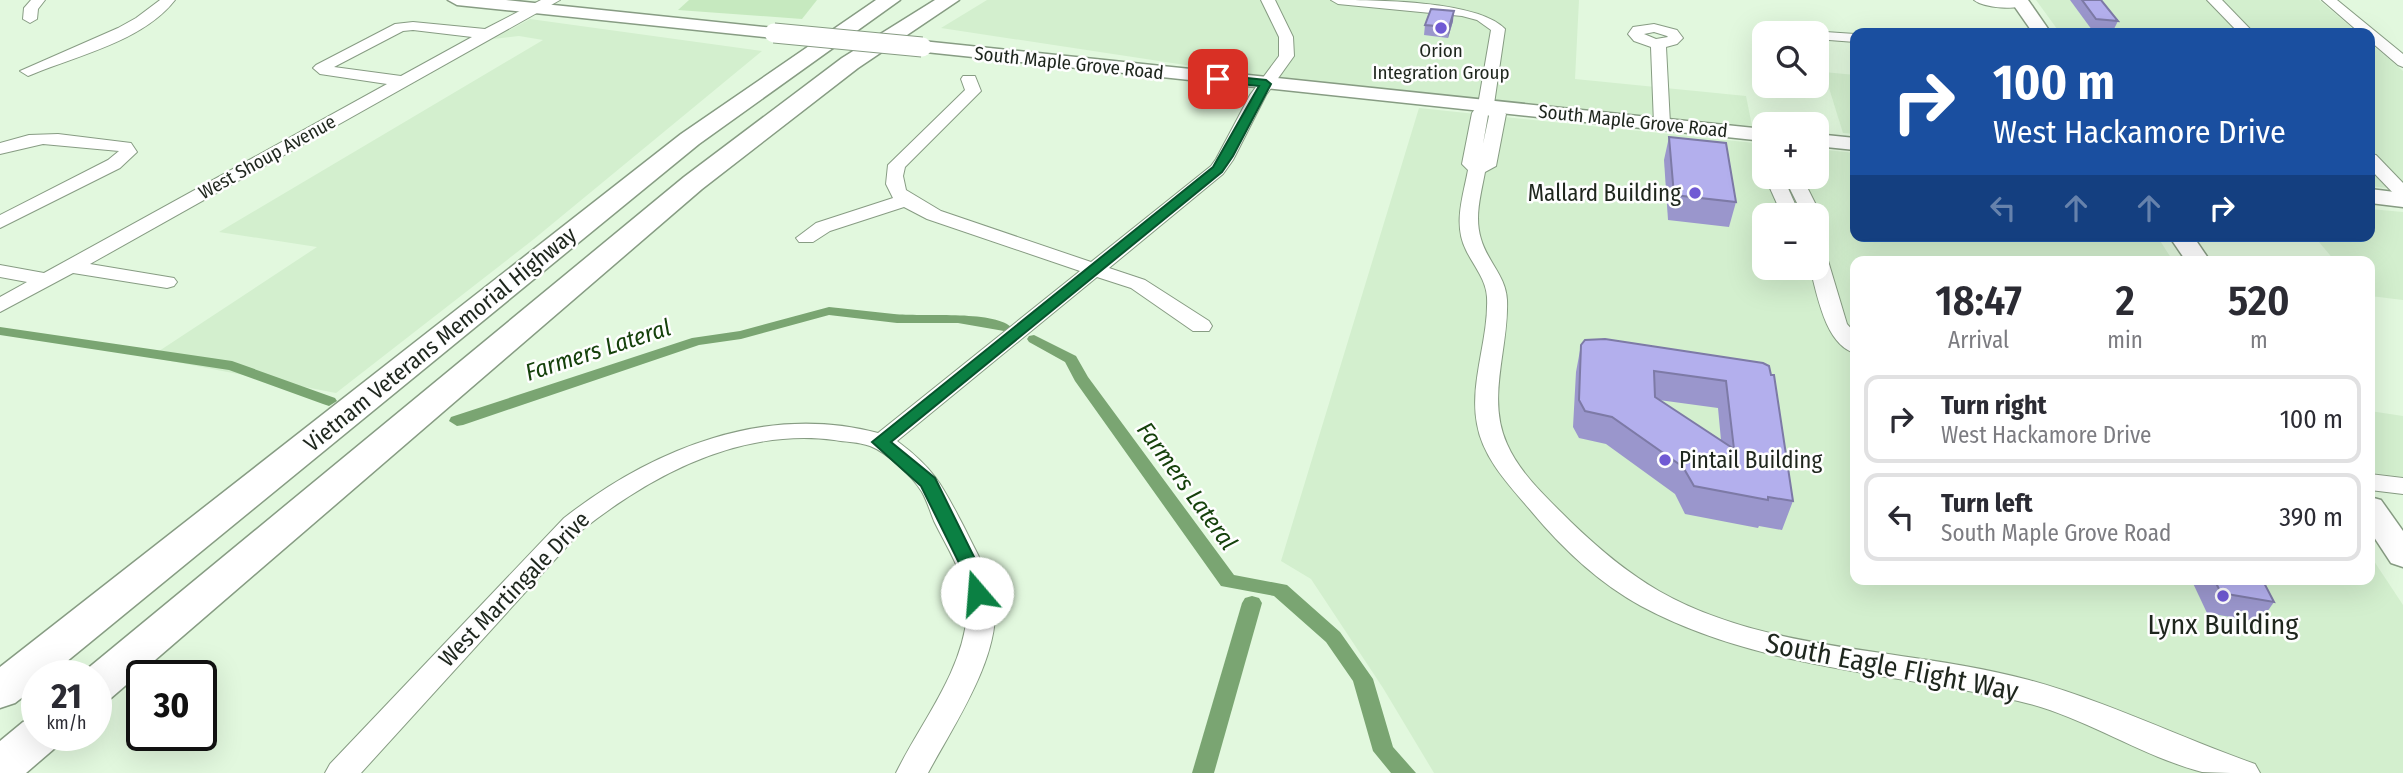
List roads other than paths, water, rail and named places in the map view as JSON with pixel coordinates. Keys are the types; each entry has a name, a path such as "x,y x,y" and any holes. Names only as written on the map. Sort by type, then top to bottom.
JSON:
{"highway":[{"path":"736,105 860,0"},
{"name":"Vietnam Veterans Memorial Highway","path":"0,691 398,371 736,105 890,0"},
{"path":"850,63 934,0"},
{"name":"Vietnam Veterans Memorial Highway","path":"112,672 692,183 850,63 949,0"},
{"path":"0,768 21,750"}],"main road":[{"name":"South Maple Grove Road","path":"457,0 537,4 775,33 1752,135"},
{"path":"2020,2 2038,28"},
{"path":"1829,141 1850,143"},
{"path":"2375,197 2403,200"},
{"path":"2375,515 2403,555"}],"street":[{"path":"30,19 31,8 38,0"},
{"path":"28,71 122,31 157,11 168,0"},
{"name":"West Shoup Avenue","path":"0,306 488,34 537,4 553,0"},
{"path":"1256,0 1275,40 1273,51 1262,70 1266,84"},
{"path":"912,773 974,652 981,612 973,573 929,482 881,442 1217,170 1266,84 1278,72 1288,47 1268,0"},
{"path":"1338,0 1451,10 1482,17 1495,25 1499,34 1486,106 1498,114 1487,166 1477,169 1469,218 1470,236 1497,293 1486,398 1488,425 1505,462 1559,529"},
{"path":"1981,0 2020,2"},
{"path":"2214,0 2242,28"},
{"path":"2329,0 2363,28"},
{"path":"404,80 325,71 321,68 400,27 488,34"},
{"path":"1829,35 1850,37"},
{"path":"2375,38 2403,62"},
{"path":"1658,43 1662,124"},
{"path":"969,79 973,91 897,165 892,178 894,190 905,200 934,215 1138,284 1201,326"},
{"path":"0,149 21,142 59,138 117,145 125,147 128,152 114,164 0,222"},
{"path":"2375,164 2403,193"},
{"path":"806,238 823,227 905,200"},
{"path":"71,267 167,282"},
{"path":"0,271 47,280"},
{"path":"1824,280 1838,325 1850,340"},
{"name":"West Martingale Drive","path":"341,773 573,524 600,500 636,478 719,445 760,434 797,430 839,432 881,442"},
{"path":"2375,483 2403,486"},
{"name":"South Eagle Flight Way","path":"1559,529 1590,559 1622,583 1675,613 1712,628 1786,647 2026,691 2089,712 2203,760 2244,773"}],"waterway":[{"name":"Farmers Lateral","path":"457,421 697,341 741,335 829,311 897,319 958,319 1004,327"},
{"name":"Farmers Lateral","path":"0,331 232,366 329,401"},
{"name":"Farmers Lateral","path":"1034,339 1071,359 1081,378 1228,581 1280,590 1333,637 1363,679 1384,751 1405,773"},
{"path":"1203,773 1252,603"}],"place":[{"name":"Orion Integration Group","path":"1441,28"},
{"name":"Mallard Building","path":"1695,193"},
{"name":"Pintail Building","path":"1665,460"},
{"name":"Lynx Building","path":"2223,596"}]}
